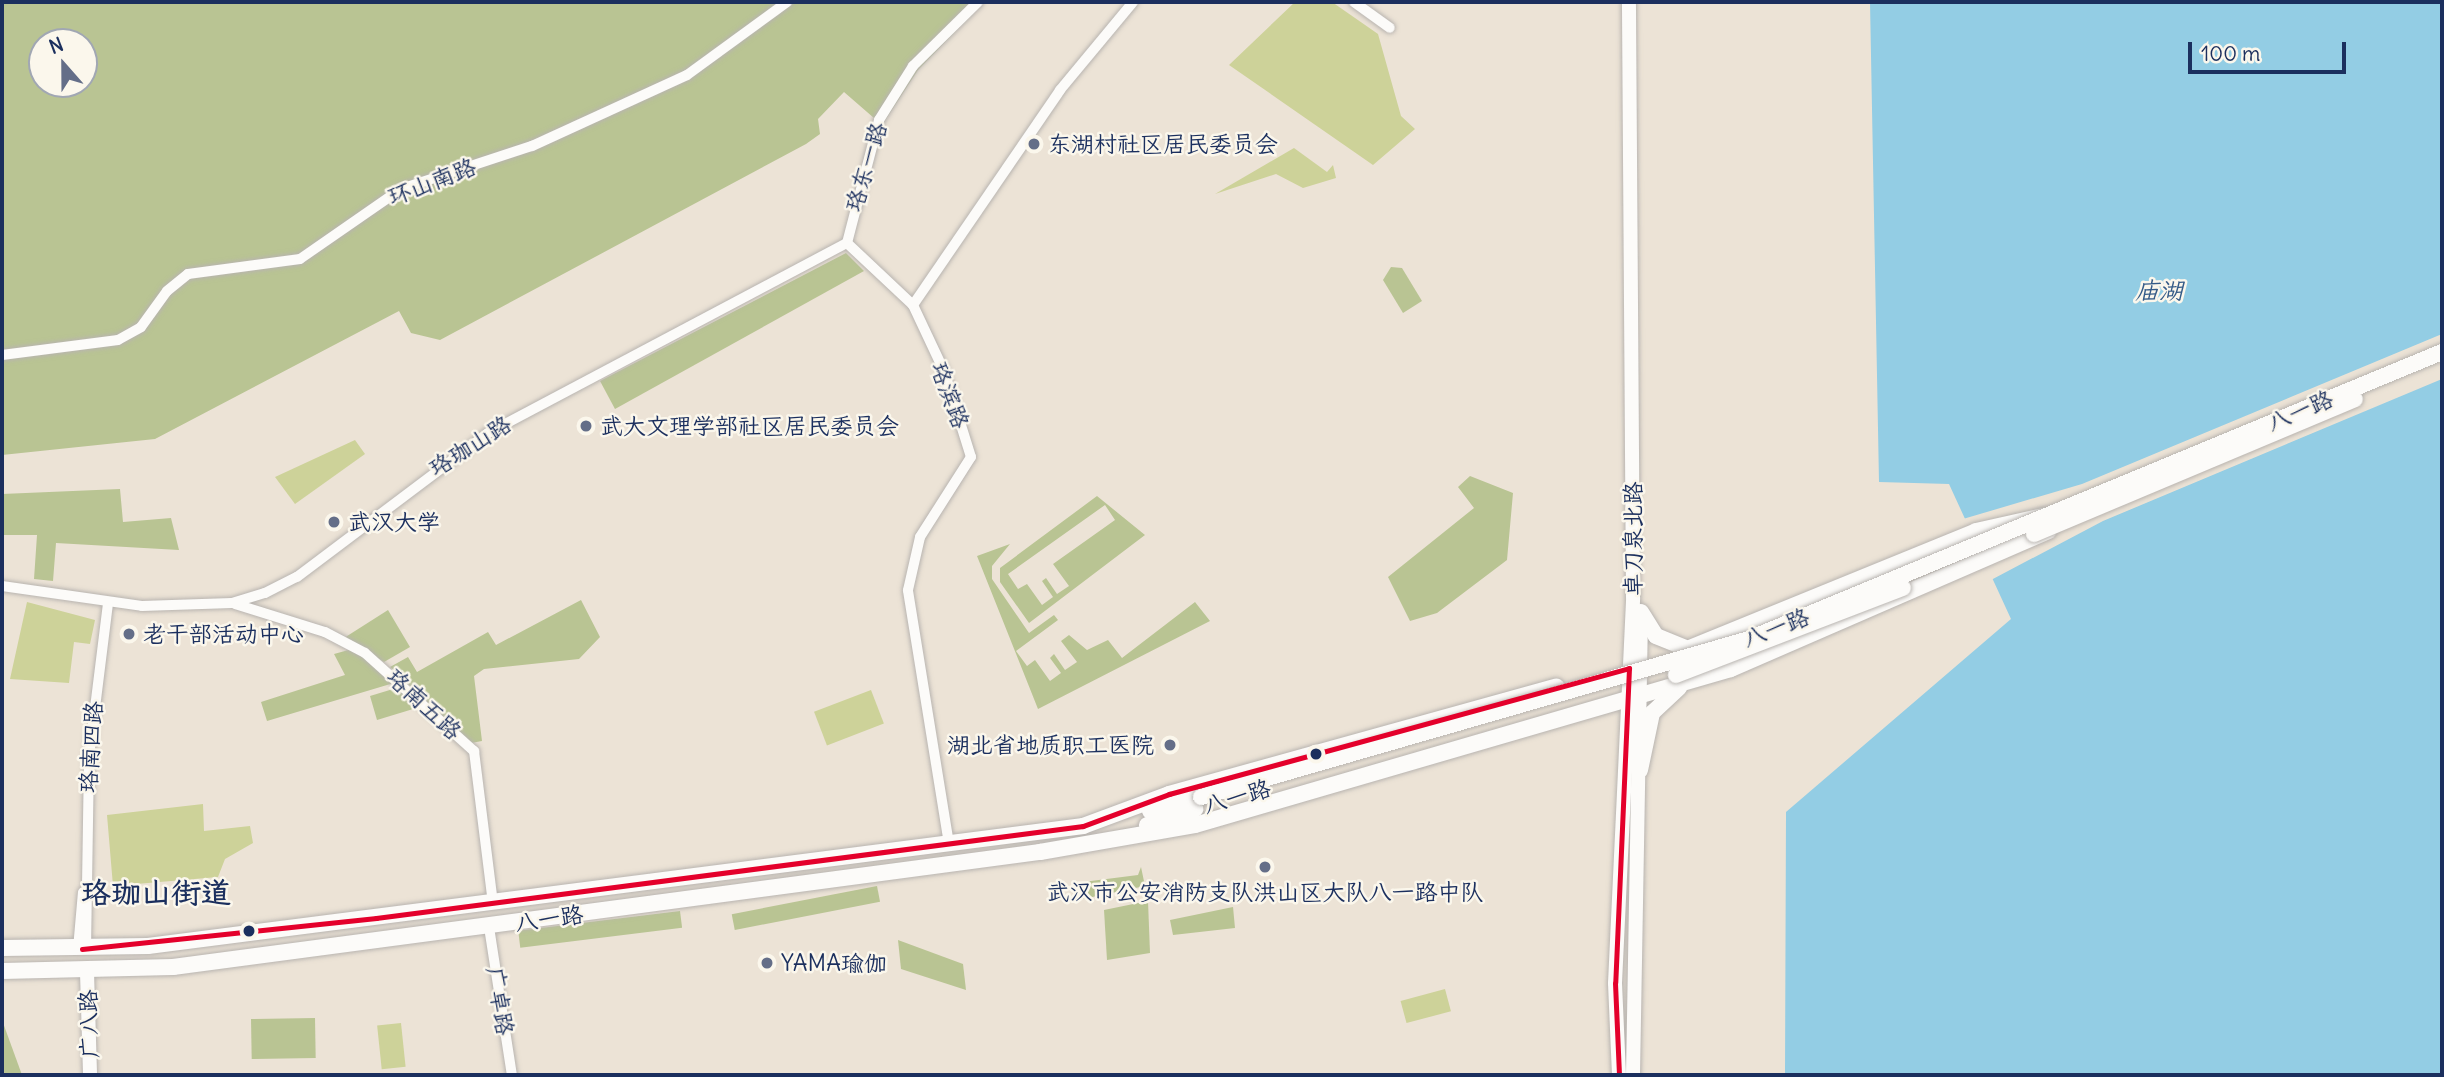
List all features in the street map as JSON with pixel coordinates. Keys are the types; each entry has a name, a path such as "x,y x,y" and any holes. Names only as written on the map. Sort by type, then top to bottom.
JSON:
{"main road":[{"name":"八一路","path":"6,972 87,972 489,927 1094,843 1206,822 1715,675 1994,560 2056,520 2442,352"},
{"name":"八一路","path":"1094,843 1203,802 1669,666 2056,520 2442,363"},
{"name":"八一路","path":"1083,826 1169,794 1696,647 1976,531 2056,520"},
{"path":"1641,612 1656,636 1696,647"},
{"path":"1640,770 1652,713 1684,684"},
{"path":"1438,718 1448,752"},
{"name":"八一路","path":"7,947 82,949 493,903 1083,826 1203,802"}],"street":[{"name":"环山南路","path":"2,355 118,340 141,327 188,274 300,259 401,189 532,146 687,75 787,2"},
{"name":"珞东一路","path":"847,243 879,120 913,66 978,2"},
{"path":"847,243 913,305 1059,90 1133,2"},
{"path":"1354,2 1390,28"},
{"name":"卓刀泉北路","path":"1629,2 1635,696 1640,770 1629,981 1633,1075"},
{"name":"卓刀泉北路","path":"1635,666 1641,612 1636,2"},
{"name":"珞珈山路","path":"2,586 108,603 232,603 297,577 488,433 847,243"},
{"name":"珞滨路","path":"913,305 944,371 971,457 920,537 908,590 949,844"},
{"name":"珞南四路","path":"82,949 89,756 108,603"},
{"name":"珞南五路","path":"232,603 325,632 365,653 474,751 493,903"},
{"name":"卓刀泉北路","path":"1619,1075 1615,983 1635,696"},
{"name":"广卓路","path":"489,927 512,1075"},
{"name":"广八路","path":"87,972 90,1075"}],"green space":[{"path":"2,2 984,2 918,70 882,125 844,92 818,119 820,134 806,144 440,340 411,333 399,311 155,439 2,455"},
{"path":"1295,2 1332,2 1378,34 1401,116 1415,129 1373,165 1229,65"},
{"path":"1294,148 1327,172 1333,165 1336,178 1303,188 1276,174 1215,194"},
{"path":"846,253 864,271 615,409 600,381"},
{"path":"1391,267 1402,268 1422,301 1403,313 1383,280"},
{"path":"355,440 365,454 295,504 275,477"},
{"path":"1470,476 1513,493 1507,560 1437,613 1410,621 1388,577 1474,508 1458,487"},
{"path":"120,489 123,522 171,518 179,550 56,543 53,581 34,579 37,535 2,535 2,494"},
{"path":"1097,496 1145,535 1029,623 1000,582 1000,568","holes":["1105,505 1115,520 1053,564 1069,586 1057,594 1046,578 1042,581 1053,597 1042,605 1027,584 1018,589 1008,574"]},
{"path":"1010,544 992,566 992,579 1029,633 1054,615 1058,620 1016,651 1027,666 1035,660 1050,681 1061,673 1050,658 1054,654 1065,670 1077,662 1061,641 1069,635 1087,650 1108,640 1122,658 1195,602 1210,621 1038,709 977,556"},
{"path":"581,600 600,637 579,659 484,669 474,676 482,741 471,743 390,667 408,657 417,672 488,632 496,645"},
{"path":"27,602 95,620 90,644 74,642 69,683 10,679"},
{"path":"388,610 410,647 384,662 344,638"},
{"path":"352,649 397,682 267,721 261,702 345,675 334,654"},
{"path":"403,686 423,706 377,720 370,696"},
{"path":"871,690 884,724 827,745 814,712"},
{"path":"203,804 204,831 250,826 253,843 225,859 218,877 113,886 107,815"},
{"path":"1141,867 1145,886 1078,900 1075,883 1138,875"},
{"path":"877,886 880,902 735,930 732,914"},
{"path":"1148,901 1150,953 1107,960 1104,910"},
{"path":"1233,907 1235,928 1173,935 1170,920"},
{"path":"680,911 682,928 520,948 518,931"},
{"path":"898,940 963,964 966,990 901,969"},
{"path":"1445,989 1451,1011 1407,1023 1401,1001"},
{"path":"315,1018 316,1058 252,1059 251,1019"},
{"path":"2,1020 22,1075 2,1075"},
{"path":"401,1023 406,1067 382,1069 377,1026"}],"water":[{"name":"庙湖","path":"1870,2 2442,2 2442,1075 1785,1075 1786,812 2011,619 1949,484 1879,482"}],"pier":[{"path":"2442,334 2442,379 2103,521 1991,580 1963,519 2082,484"}],"transit line":[{"path":"82,949 376,918 1083,826 1169,794 1629,668 1615,983 1619,1075"}],"place":[{"name":"东湖村社区居民委员会","path":"1034,144"},
{"name":"武大文理学部社区居民委员会","path":"586,426"},
{"name":"武汉大学","path":"334,522"},
{"name":"老干部活动中心","path":"129,634"},
{"name":"湖北省地质职工医院","path":"1170,745"},
{"name":"武汉市公安消防支队洪山区大队八一路中队","path":"1265,867"},
{"name":"YAMA瑜伽","path":"767,963"}],"district":[{"name":"珞珈山街道","path":"156,892"}]}
